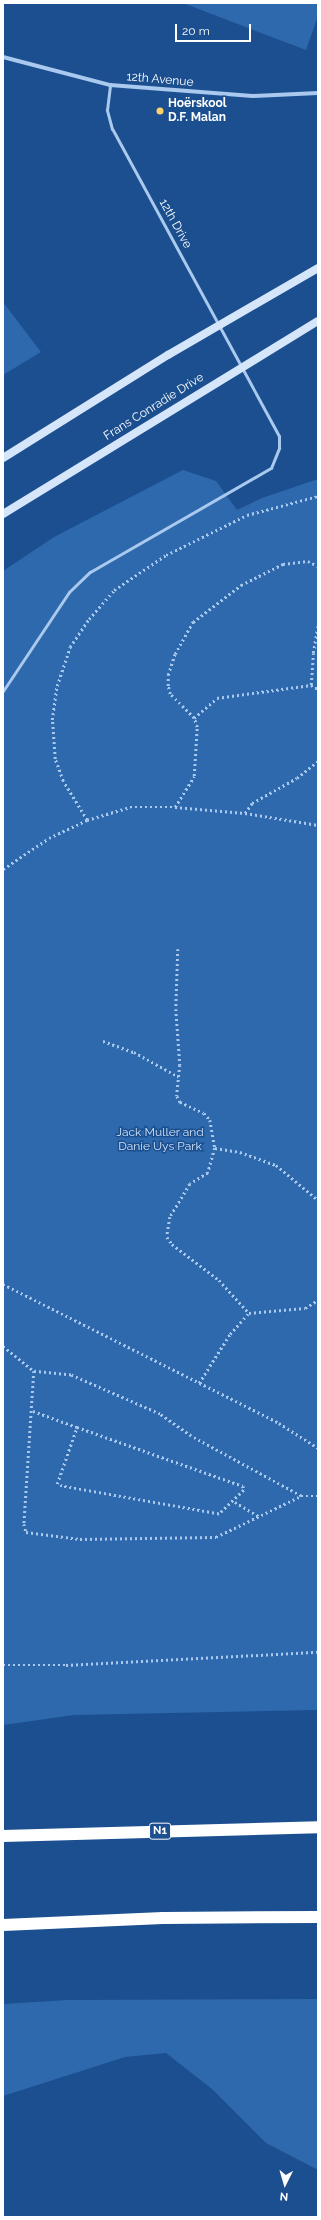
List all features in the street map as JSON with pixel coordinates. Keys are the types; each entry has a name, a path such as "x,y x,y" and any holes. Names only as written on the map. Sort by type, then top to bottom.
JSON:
{"highway":[{"name":"N1","path":"3,1836 318,1827"},
{"path":"3,1925 163,1918 318,1917"}],"main road":[{"path":"3,458 218,326 318,268"},
{"name":"Frans Conradie Drive","path":"3,514 318,321"}],"street":[{"name":"12th Avenue","path":"3,57 110,85 254,96 318,93"}],"lane":[{"name":"12th Drive","path":"3,691 69,592 90,572 272,468 279,448 278,436 112,129 107,110 110,85"}],"path":[{"path":"87,820 63,781 58,767 52,720 57,686 70,647 89,619 114,590 166,555 246,515 318,496"},
{"path":"175,807 194,776 197,727 194,718 170,694 168,675 175,654 193,622 241,585 283,564 308,561 318,566"},
{"path":"312,686 313,653 318,624"},
{"path":"194,718 217,698 312,686 318,689"},
{"path":"245,813 252,803 297,778 318,761"},
{"path":"3,869 49,838 87,820 130,807 175,807 245,813 318,825"},
{"path":"178,949 176,1009 179,1077 177,1096 180,1102 204,1113 210,1120 215,1148 208,1173 190,1184 170,1217 168,1237 172,1244 219,1280 250,1313"},
{"path":"103,1042 134,1052 179,1077"},
{"path":"215,1148 240,1152 276,1165 318,1200"},
{"path":"3,1284 279,1423 318,1448"},
{"path":"199,1383 230,1334 250,1313 306,1308 318,1300"},
{"path":"3,1346 34,1371 71,1375 160,1414 191,1436 301,1496"},
{"path":"34,1371 33,1411 24,1524 26,1532 80,1539 216,1537 301,1496 318,1496"},
{"path":"33,1411 243,1486 244,1490 234,1502 219,1514 57,1484 77,1427"},
{"path":"234,1502 260,1517"},
{"path":"3,1665 66,1665 318,1652"}],"green space":[{"path":"183,3 318,3 318,16 306,50"},
{"path":"3,302 41,352 3,375"},
{"name":"Jack Muller and Danie Uys Park","path":"183,470 216,481 237,510 262,498 318,479 318,1710 74,1715 3,1725 3,571 54,537"},
{"path":"318,1999 318,2170 266,2143 212,2089 166,2053 125,2057 3,2096 3,2004 68,2000"}],"place":[{"name":"Hoërskool D.F. Malan","path":"160,111"}]}
